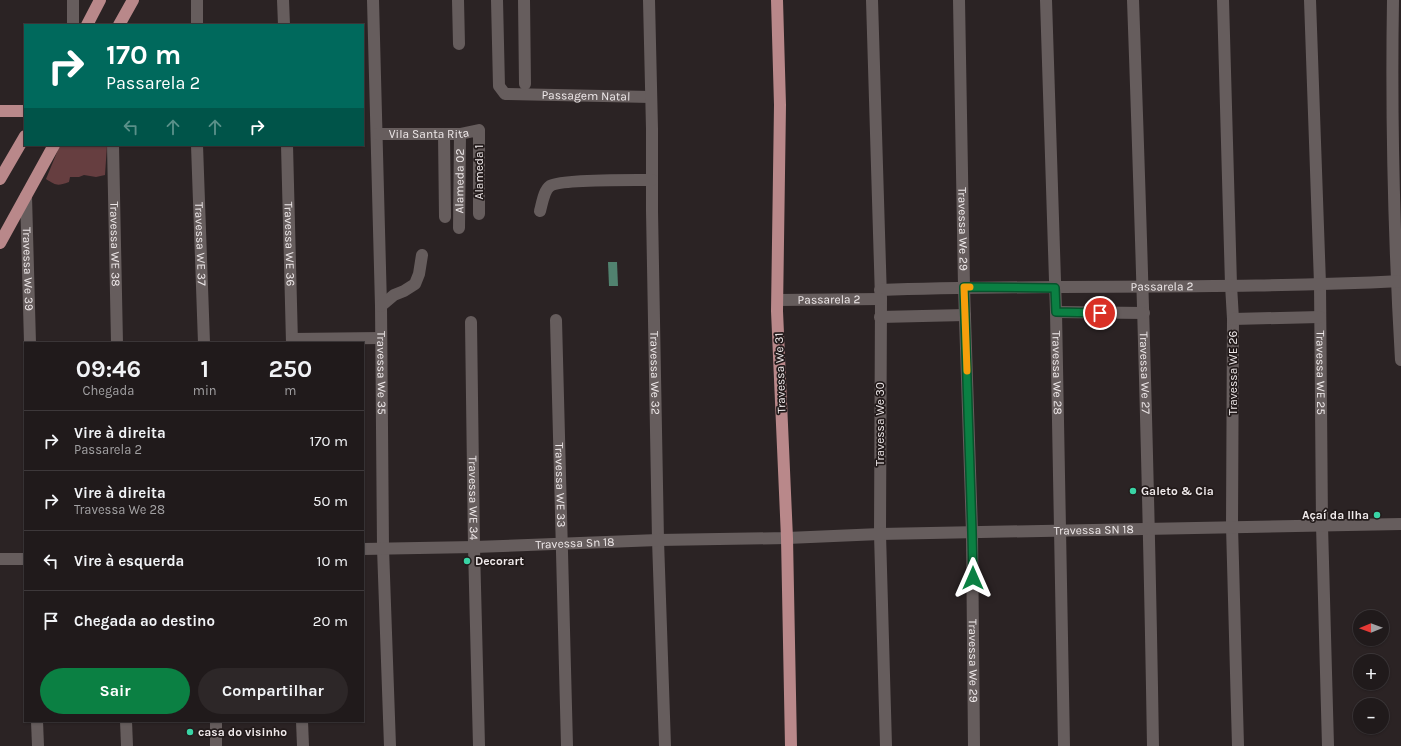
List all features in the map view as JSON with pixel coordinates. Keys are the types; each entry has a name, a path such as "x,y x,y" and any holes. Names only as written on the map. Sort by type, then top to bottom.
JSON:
{"main road":[{"path":"88,24 100,0"},
{"path":"120,24 133,0"},
{"name":"Travessa We 31","path":"777,0 780,105 777,311 787,538 791,746"},
{"path":"0,111 24,111"},
{"path":"0,179 24,138"},
{"path":"0,243 53,146"}],"street":[{"path":"73,0 73,24"},
{"path":"197,0 197,24"},
{"path":"283,0 284,24"},
{"name":"Travessa We 35","path":"373,0 381,306 383,548 390,746"},
{"path":"458,0 459,44"},
{"name":"Passagem Natal","path":"497,0 498,86 504,94 524,90 651,98"},
{"path":"524,0 524,90"},
{"name":"Travessa We 32","path":"649,0 658,540 665,746"},
{"name":"Travessa We 30","path":"872,0 880,294 880,534 886,746"},
{"name":"Travessa We 29","path":"959,0 964,287 972,532 974,746"},
{"name":"Travessa We 28","path":"1046,0 1056,312 1064,746"},
{"name":"Travessa We 27","path":"1133,0 1144,313 1153,746"},
{"name":"Travessa WE 26","path":"1222,0 1233,319 1232,526 1238,746"},
{"name":"Travessa WE 25","path":"1310,0 1320,284 1322,526 1328,746"},
{"path":"1393,0 1392,83 1401,360"},
{"name":"Vila Santa Rita","path":"377,134 460,134 479,131"},
{"name":"Alameda 1","path":"479,131 479,214"},
{"path":"444,134 445,217"},
{"name":"Alameda 02","path":"459,228 460,134"},
{"name":"Travessa WE 38","path":"113,146 116,342"},
{"name":"Travessa WE 37","path":"198,146 204,342"},
{"name":"Travessa WE 36","path":"287,146 292,341"},
{"path":"540,211 547,189 550,185 557,183 652,180"},
{"name":"Travessa We 39","path":"26,196 30,342"},
{"path":"381,306 394,295 404,291 414,284 419,274 422,255"},
{"name":"Passarela 2","path":"778,300 964,287 1143,287 1399,281"},
{"path":"1056,312 1144,313"},
{"path":"880,317 965,315"},
{"path":"1233,319 1320,318"},
{"name":"Travessa WE 33","path":"556,320 567,746"},
{"name":"Travessa WE 34","path":"471,322 474,547 479,746"},
{"path":"292,341 381,338"},
{"name":"Travessa SN 18","path":"787,538 880,534 1232,526 1401,524"},
{"name":"Travessa Sn 18","path":"364,549 474,547 658,540 787,538"},
{"path":"0,559 24,558"},
{"path":"37,722 38,746"},
{"path":"126,722 127,746"},
{"path":"216,722 216,746"},
{"path":"302,722 303,746"}],"shaded area":[{"path":"60,146 107,146 105,175 96,177 84,175 79,177 70,177 69,182 59,185 46,179"},
{"path":"608,262 617,262 618,286 609,286"}],"slow traffic":[{"path":"967,371 964,287 970,287"}],"place":[{"name":"Galeto & Cia","path":"1133,491"},
{"name":"Açaí da Ilha","path":"1377,515"},
{"name":"Decorart","path":"467,561"},
{"name":"casa do visinho","path":"190,732"}],"route":[{"path":"973,578 964,287 1055,288 1056,312 1100,313"}]}
